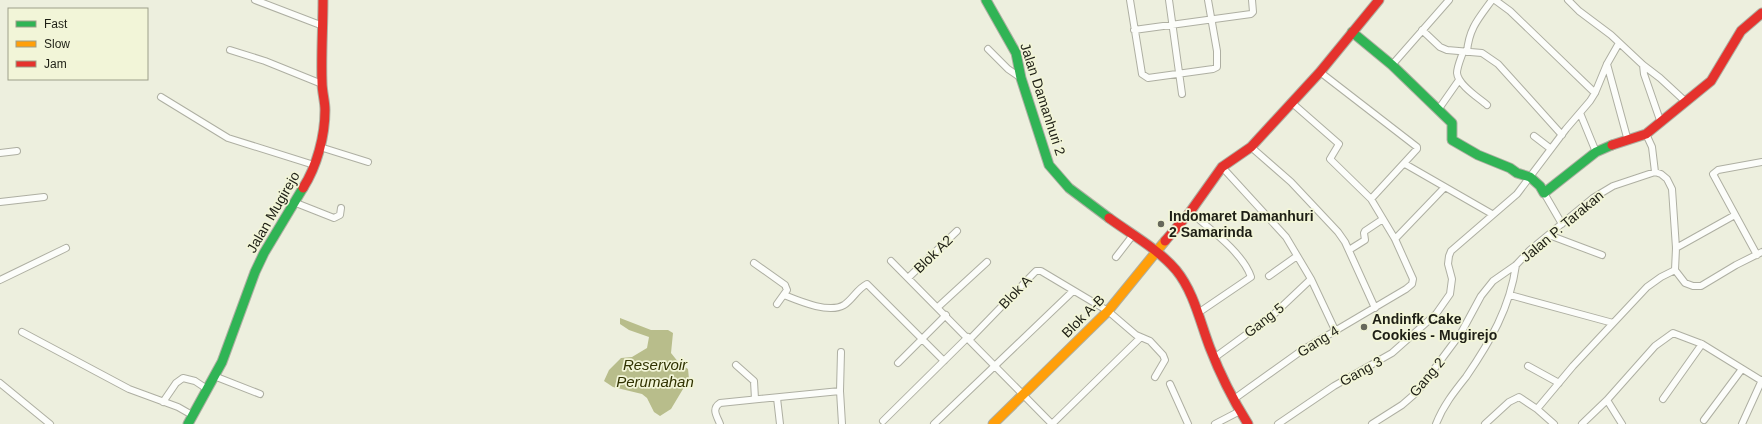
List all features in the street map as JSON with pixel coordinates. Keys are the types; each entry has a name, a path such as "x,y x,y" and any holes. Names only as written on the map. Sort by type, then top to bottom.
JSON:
{"street":[{"path":"255,0 323,26"},
{"name":"Jalan Mugirejo","path":"188,424 224,356 255,272 264,253 296,203 308,181 320,147 324,127 325,109 322,84 323,0"},
{"name":"Jalan Damanhuri 2","path":"986,0 1016,53 1021,78 1041,145 1049,165 1066,186 1156,252 1169,263 1181,277 1198,313 1214,358 1240,412 1248,424"},
{"path":"1130,0 1134,30 1144,76 1148,78 1213,69 1217,67 1217,51 1208,0"},
{"path":"1169,0 1182,94"},
{"path":"1134,30 1251,14 1253,12 1252,0"},
{"name":"Blok A-B","path":"993,424 1108,312 1190,212 1222,167 1251,147 1320,72 1379,0"},
{"path":"1392,65 1450,0"},
{"path":"1488,105 1460,80 1457,72 1473,26 1494,0 1510,11 1595,93"},
{"path":"1568,0 1686,102"},
{"path":"1544,193 1596,152 1612,144 1628,141 1646,134 1661,123 1711,81 1725,60 1741,31 1762,13"},
{"path":"1422,30 1440,47 1447,50 1482,53 1498,64 1562,135"},
{"path":"1352,32 1392,65 1453,125 1452,140 1478,155 1510,168 1517,173 1530,177 1540,186 1562,224"},
{"name":"Gang 3","path":"1278,424 1334,386 1392,353 1431,319 1450,294 1452,279 1448,264 1448,256 1451,251 1492,214 1517,194 1595,93 1607,64 1619,43"},
{"path":"988,49 1008,69 1021,78"},
{"path":"230,50 265,61 322,84"},
{"path":"1607,64 1628,141"},
{"path":"1643,65 1646,80 1661,123"},
{"path":"1320,72 1417,147 1405,164 1371,199"},
{"path":"1438,110 1460,80"},
{"path":"161,98 228,138 314,165"},
{"path":"1291,102 1336,140 1338,144 1337,149 1330,159 1371,199 1394,239 1444,188"},
{"path":"1580,113 1596,152"},
{"path":"1646,134 1652,147 1655,172 1661,174 1670,184 1676,248 1675,270 1685,282 1693,286 1701,286 1760,254 1735,215 1713,174 1718,170 1762,162"},
{"path":"1534,136 1551,149"},
{"path":"320,147 368,162"},
{"path":"1251,147 1291,182 1338,232 1349,250 1375,308"},
{"path":"0,153 18,150"},
{"path":"1405,164 1444,188 1492,214"},
{"path":"1222,167 1278,227 1311,279 1335,330"},
{"name":"Jalan P. Tarakan","path":"1516,265 1549,234 1593,198 1613,186 1655,172"},
{"path":"0,202 44,197"},
{"path":"296,203 334,218 340,215 341,208"},
{"path":"1190,212 1221,239 1243,262 1251,277 1198,313"},
{"path":"1676,248 1735,215"},
{"path":"1349,250 1365,240 1365,231 1383,219"},
{"name":"Blok A2","path":"908,278 957,231"},
{"path":"1549,234 1602,254"},
{"path":"1116,257 1133,235"},
{"name":"Gang 4","path":"1234,399 1301,351 1375,308 1412,284 1414,279 1394,239"},
{"path":"0,280 66,248"},
{"path":"1269,276 1297,256"},
{"path":"891,261 969,338 1052,424 1140,338"},
{"path":"938,308 987,262"},
{"path":"754,263 785,285 787,290 778,304"},
{"path":"1436,424 1443,408 1496,331 1510,295 1516,265"},
{"name":"Gang 2","path":"1372,424 1402,405 1417,392 1461,333 1492,281 1516,265"},
{"path":"1537,409 1647,286 1675,270"},
{"name":"Blok A","path":"969,338 1036,271 1044,272 1072,291 1108,312 1140,338 1150,342 1163,355 1165,360 1154,377"},
{"name":"Gang 5","path":"1214,358 1273,315 1311,279"},
{"path":"784,295 812,306 826,308 844,305 860,288 867,284 944,361"},
{"path":"934,424 1072,291"},
{"path":"1510,295 1613,323"},
{"path":"898,363 946,316"},
{"path":"22,332 129,389 192,415"},
{"path":"1582,424 1607,400 1641,361 1673,333 1702,344 1762,381 1743,422 1750,424"},
{"path":"883,421 969,338"},
{"path":"1663,399 1702,344"},
{"path":"841,352 840,391 842,424"},
{"path":"736,365 754,381 755,399"},
{"path":"1528,366 1559,383"},
{"path":"1704,420 1742,368"},
{"path":"214,376 260,394"},
{"path":"163,402 176,383 183,378 195,381 207,389"},
{"path":"0,383 50,424"},
{"path":"1170,384 1188,424"},
{"path":"720,424 715,410 717,405 726,402 840,391"},
{"path":"1486,424 1515,398 1519,397 1523,398 1554,424"},
{"path":"776,398 780,424"},
{"path":"1607,400 1622,424"},
{"path":"1215,424 1240,412"}],"water":[{"name":"Reservoir Perumahan","path":"620,318 651,330 668,330 673,333 671,353 679,363 688,369 689,379 671,409 660,416 654,412 647,398 642,394 613,387 604,381 609,370 621,358 632,357 647,348 649,337 629,330 620,324"}],"traffic: fast":[{"path":"986,0 1016,53 1021,78 1049,165 1069,188 1109,218"},
{"path":"1352,32 1392,65 1452,123 1452,140 1478,155 1510,168 1517,173 1530,177 1540,186 1544,193 1596,152 1612,145"},
{"path":"188,424 222,362 255,272 264,253 303,188"}],"traffic: slow":[{"path":"993,424 1108,311 1165,241"}],"traffic: jam":[{"path":"303,188 316,161 324,130 325,107 322,86 323,0"},
{"path":"1165,241 1190,212 1222,167 1251,147 1320,72 1379,0"},
{"path":"1612,145 1646,134 1711,81 1741,31 1762,13"},
{"path":"1109,218 1161,255 1176,270 1188,288 1218,367 1248,424"}],"place":[{"name":"Indomaret Damanhuri 2 Samarinda","path":"1161,224"},
{"name":"Andinfk Cake Cookies - Mugirejo","path":"1364,327"}]}
